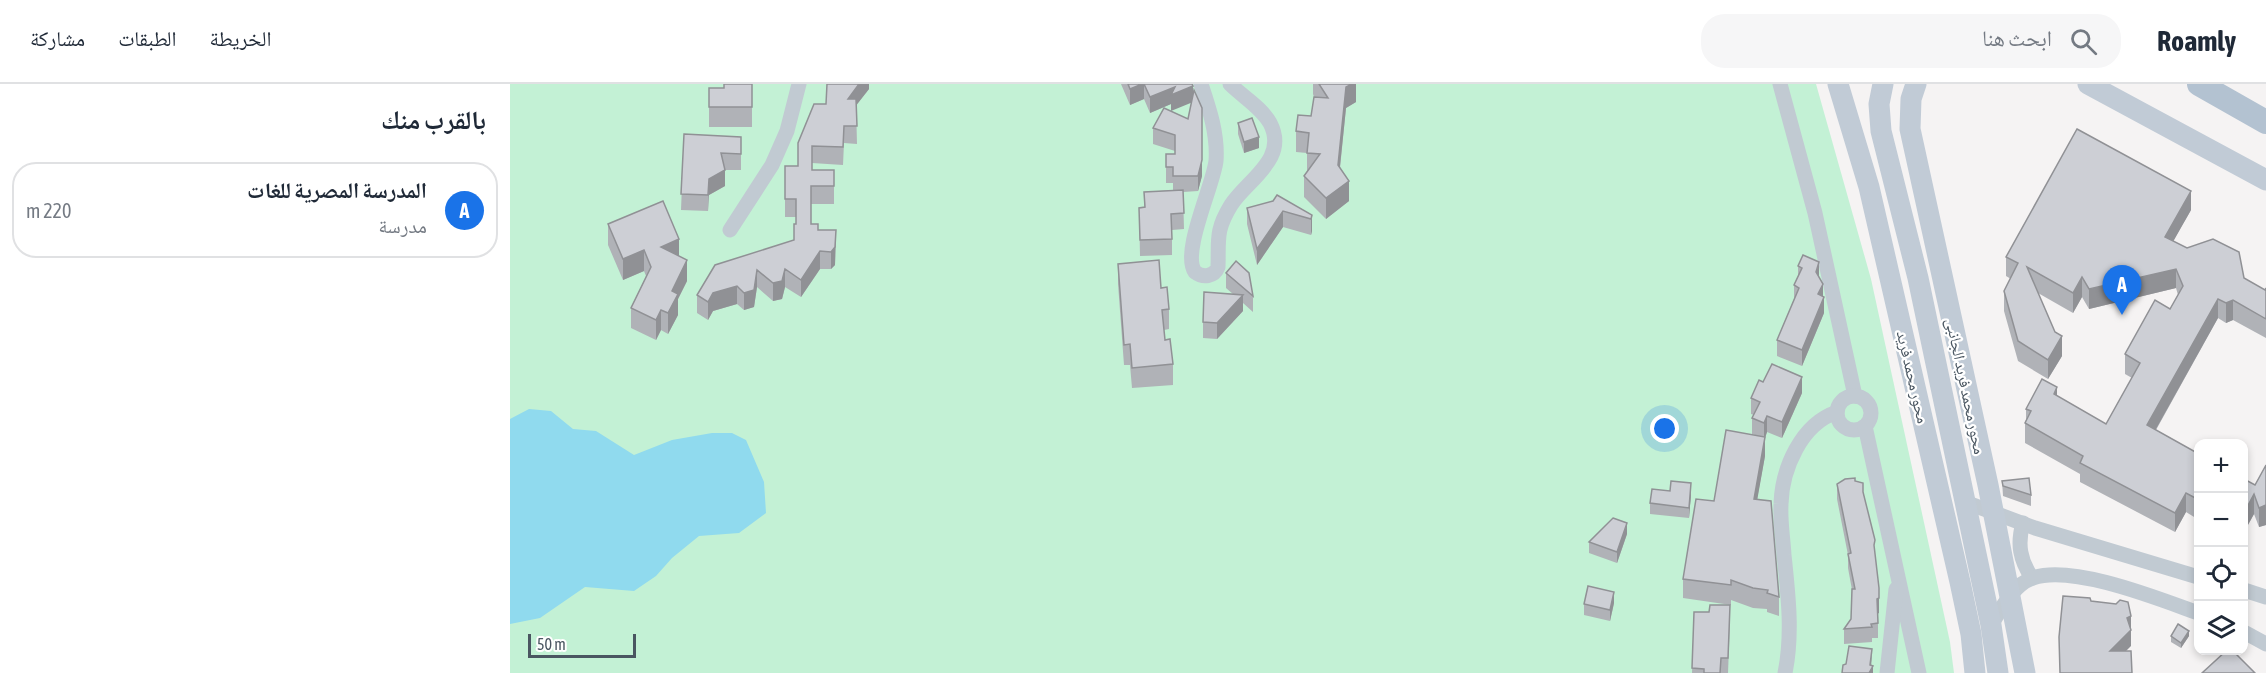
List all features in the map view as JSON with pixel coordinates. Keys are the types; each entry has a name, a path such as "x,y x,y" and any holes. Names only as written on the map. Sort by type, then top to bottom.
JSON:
{"main road":[{"name":"محور محمد فريد","path":"1838,84 1869,187 1960,582 1971,634 1976,673"},
{"name":"محور محمد فريد","path":"1883,84 1879,104 1881,131 1917,278 1991,625 1998,673"},
{"path":"2088,84 2266,180"},
{"path":"2199,84 2266,122"},
{"name":"محور محمد فريد الجانبى","path":"1908,89 1910,129 1988,485 2025,673"}],"street":[{"path":"730,230 772,165 787,131 799,84"},
{"path":"1201,84 1212,121 1216,153 1211,181 1195,235 1191,261 1195,272 1206,276 1213,274 1218,267 1217,240 1228,212 1243,190 1269,162 1274,144 1273,130 1266,118 1230,84"},
{"path":"1779,84 1815,213 1855,396"},
{"path":"1855,396 1861,398 1870,408 1869,421 1859,429 1846,429 1838,419 1837,412 1842,400 1855,396"},
{"path":"1785,673 1790,626 1781,523 1783,487 1799,444 1816,423 1837,412"},
{"path":"1865,426 1919,673"},
{"path":"1965,502 1992,514 2194,575"},
{"path":"2023,523 2019,542 2020,551 2026,570 2032,578"},
{"path":"1887,673 1895,611 1897,571"},
{"path":"1991,625 2009,598 2032,578 2058,574 2089,578 2194,611"},
{"path":"2248,591 2266,597"},
{"path":"2248,634 2266,644"}],"green space":[{"path":"510,84 1816,84 1871,279 1950,642 1954,673 510,673"}],"water":[{"path":"529,409 551,411 573,429 596,431 634,455 672,440 712,433 732,433 746,440 764,482 766,513 739,533 699,536 672,558 656,576 634,591 585,587 540,618 510,624 510,419"}],"building":[{"path":"724,84 752,84 752,107 709,107 709,88 724,88"},
{"path":"827,84 859,84 848,99 856,99 857,126 844,126 843,147 812,146 812,170 834,170 834,186 811,186 811,224 818,224 818,230 836,230 835,247 831,252 820,251 801,280 785,269 782,281 773,283 757,270 754,290 744,293 737,286 713,293 708,302 697,295 715,265 794,240 796,199 785,199 785,166 798,166 798,143 814,104 826,104"},
{"path":"1128,84 1142,84 1130,89"},
{"path":"1144,84 1192,84 1193,86 1171,95 1175,87 1150,97"},
{"path":"1319,84 1352,84 1346,87 1338,165 1349,181 1326,198 1304,176 1320,154 1307,153 1309,133 1296,131 1298,115 1311,116 1314,97 1328,98"},
{"path":"1194,90 1202,108 1202,160 1198,176 1173,176 1173,167 1166,167 1166,154 1175,154 1175,135 1153,128 1164,108 1188,119"},
{"path":"1252,118 1259,137 1244,142 1238,123"},
{"path":"2077,129 2191,191 2165,237 2187,248 2213,239 2239,252 2244,278 2265,290 2266,288 2266,319 2233,300 2226,303 2218,299 2147,425 2194,451 2194,497 2186,493 2175,513 2080,463 2083,456 2025,423 2031,411 2026,409 2042,379 2057,387 2054,394 2106,424 2140,363 2125,354 2155,300 2170,309 2183,286 2176,269 2089,289 2082,277 2073,293 2027,267 2055,332 2062,336 2048,360 2018,341 2004,291 2018,263 2006,257"},
{"path":"684,134 741,137 741,154 721,153 725,170 709,179 708,195 681,194"},
{"path":"1183,190 1184,213 1171,214 1172,239 1140,240 1139,208 1145,207 1144,192"},
{"path":"1277,195 1312,215 1311,219 1283,211 1257,249 1247,208 1273,201"},
{"path":"663,201 679,239 661,247 687,260 672,291 678,294 668,313 661,310 656,320 631,308 651,267 644,250 623,259 608,224"},
{"path":"1803,255 1819,262 1816,272 1823,284 1818,294 1824,297 1802,350 1777,340 1799,288 1794,285 1802,268 1798,266"},
{"path":"1159,260 1161,288 1167,287 1169,309 1162,310 1165,340 1170,339 1173,364 1132,368 1130,344 1124,345 1118,264"},
{"path":"1236,261 1249,273 1253,296 1226,273"},
{"path":"1204,292 1243,295 1217,323 1203,322"},
{"path":"1772,364 1802,377 1782,422 1767,416 1764,423 1752,418 1760,402 1751,398 1759,380 1763,382"},
{"path":"1726,430 1765,437 1754,499 1771,501 1779,597 1767,593 1768,590 1753,588 1731,580 1731,585 1683,579 1696,499 1714,501"},
{"path":"2266,465 2266,505 2259,508 2254,494 2248,505 2248,481 2255,485"},
{"path":"1855,478 1855,481 1863,483 1863,492 1875,540 1879,588 1878,623 1871,624 1872,627 1844,629 1851,619 1852,589 1855,589 1848,554 1851,553 1837,484 1845,479"},
{"path":"2029,478 2031,495 2003,486 2002,481"},
{"path":"1671,481 1691,483 1689,508 1650,503 1652,489 1670,491"},
{"path":"1613,518 1627,523 1617,552 1589,542"},
{"path":"1588,586 1614,592 1610,610 1584,604"},
{"path":"2063,596 2090,598 2091,601 2116,604 2120,600 2128,602 2131,616 2127,618 2131,630 2110,651 2131,651 2132,673 2060,673 2059,637"},
{"path":"1710,605 1730,605 1728,658 1721,658 1720,673 1704,673 1704,669 1692,668 1694,612 1709,612"},
{"path":"2178,624 2189,631 2181,643 2171,636"},
{"path":"1849,646 1872,649 1870,665 1873,666 1869,673 1842,673"},
{"path":"2222,655 2237,655 2255,673 2202,673"}],"place":[{"name":"المدرسة المصرية للغات","path":"2122,315"}]}
